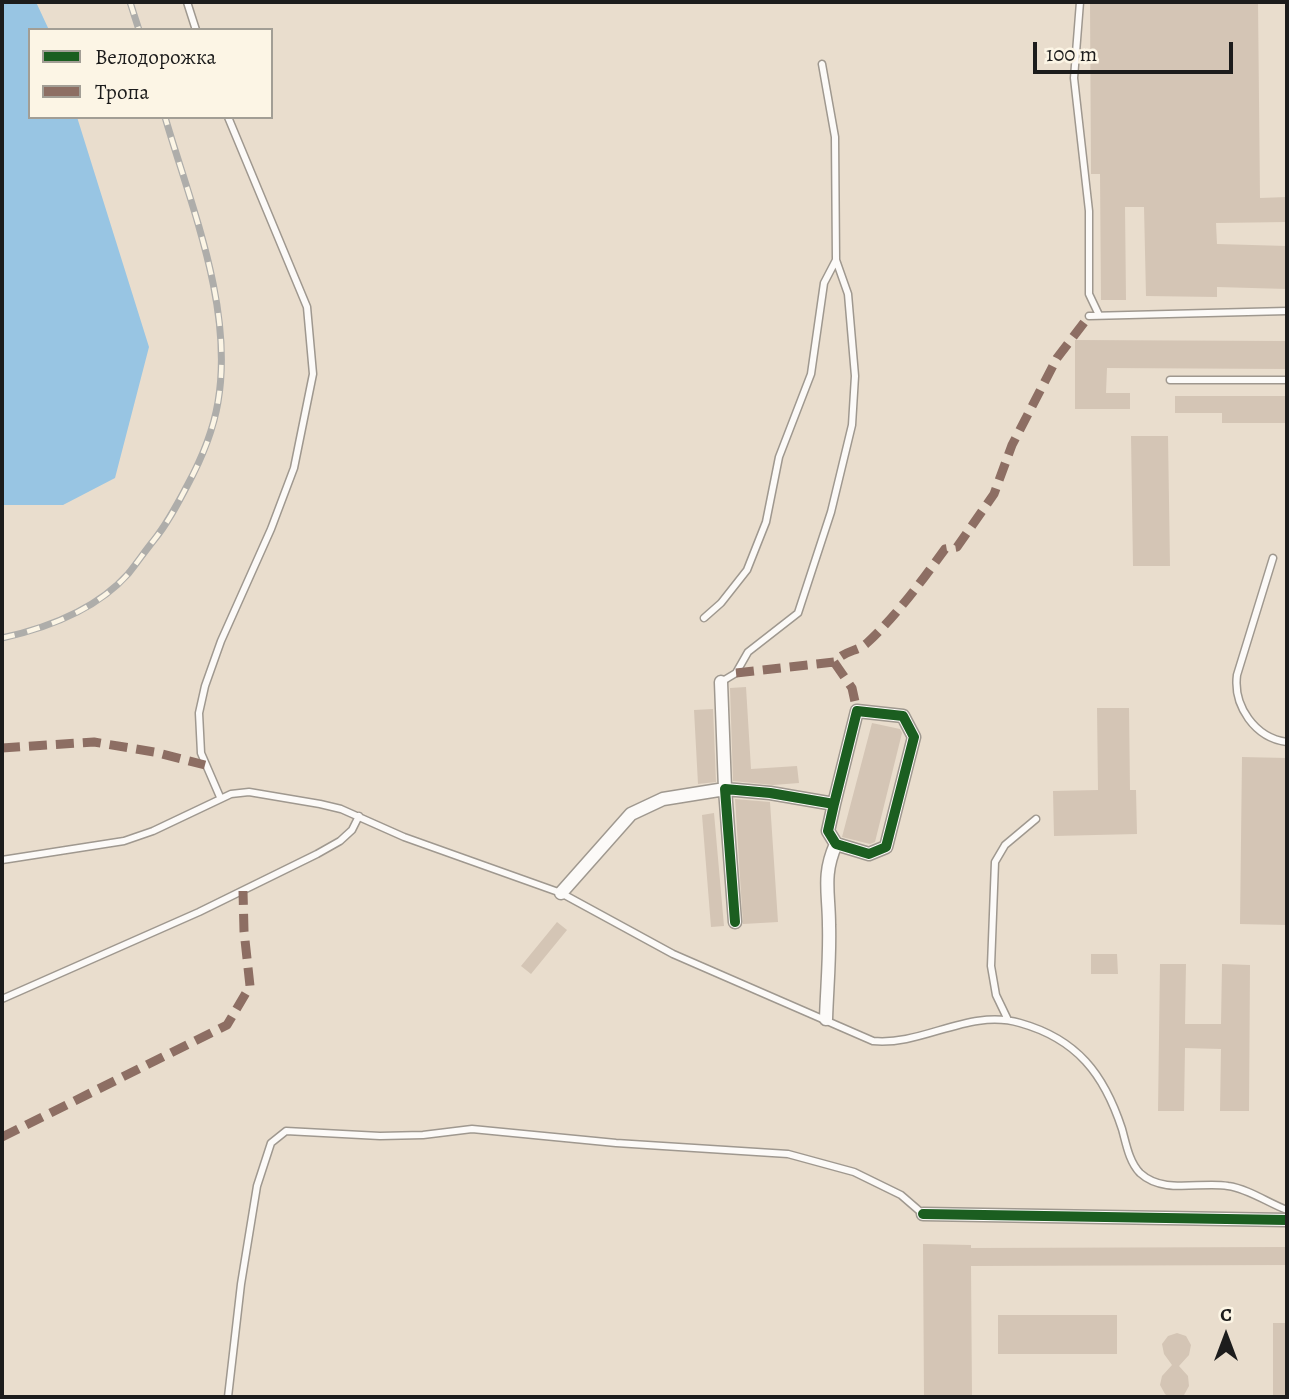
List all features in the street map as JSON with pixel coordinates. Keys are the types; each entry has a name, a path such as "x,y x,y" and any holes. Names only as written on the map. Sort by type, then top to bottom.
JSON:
{"street":[{"path":"721,682 725,789 735,922"},
{"path":"857,711 903,716 914,737 886,847 869,854 835,844 828,831 834,804 857,711"},
{"path":"561,893 631,814 663,800 725,789 770,793 834,804"},
{"path":"826,1019 830,923 825,878 835,844"},
{"path":"923,1214 1287,1220"}],"lane":[{"path":"187,2 195,28"},
{"path":"1080,2 1074,78 1088,211 1089,294 1099,315"},
{"path":"721,682 736,673 748,652 798,614 831,512 852,425 855,376 848,293 836,260 835,137 822,64"},
{"path":"220,797 201,753 199,713 205,686 221,641 271,529 294,468 313,374 307,307 229,119"},
{"path":"704,618 721,603 747,570 766,522 779,457 811,374 824,283 836,260"},
{"path":"1089,316 1287,311"},
{"path":"1170,380 1287,380"},
{"path":"1273,558 1237,675 1235,690 1243,709 1256,728 1270,739 1287,742"},
{"path":"2,860 124,841 153,831 220,797 249,792 341,808 446,854 561,893 673,954 873,1041 911,1039 956,1025 993,1019 1008,1020 1057,1037 1088,1062 1098,1074 1114,1105 1133,1163 1140,1173 1150,1180 1179,1186 1230,1186 1287,1210"},
{"path":"2,999 199,912 305,860 340,841 352,830 359,816"},
{"path":"1008,1020 996,995 991,966 995,862 1005,845 1036,819"},
{"path":"228,1397 241,1284 257,1185 271,1143 286,1131 380,1136 423,1135 472,1129 616,1143 788,1154 854,1171 901,1195 923,1214"}],"water":[{"path":"2,2 36,2 48,28 28,28 28,119 78,119 149,347 115,478 63,505 2,505"}],"building":[{"path":"1090,2 1258,2 1260,198 1287,197 1287,222 1216,223 1217,244 1287,246 1287,289 1217,287 1217,297 1146,296 1144,207 1125,207 1126,300 1101,300 1100,174 1091,174"},
{"path":"1075,340 1287,341 1287,369 1107,368 1106,393 1130,393 1130,409 1075,409"},
{"path":"1175,396 1287,396 1287,423 1222,423 1222,413 1175,413"},
{"path":"1131,436 1168,436 1170,566 1133,566"},
{"path":"746,687 751,769 797,766 799,783 773,785 733,781 730,688"},
{"path":"1097,708 1129,708 1130,790 1136,790 1137,834 1054,836 1053,791 1098,790"},
{"path":"713,709 716,782 698,784 694,710"},
{"path":"872,723 900,729 902,733 875,842 870,844 842,837"},
{"path":"1242,757 1287,758 1287,925 1240,924"},
{"path":"735,799 770,802 778,922 743,924"},
{"path":"714,813 724,926 711,927 702,815"},
{"path":"557,922 567,930 531,974 521,966"},
{"path":"1091,954 1117,954 1118,974 1091,974"},
{"path":"1160,964 1186,964 1185,1024 1221,1024 1222,964 1250,965 1249,1111 1220,1111 1221,1049 1185,1048 1184,1111 1158,1111"},
{"path":"923,1244 971,1245 971,1248 1287,1247 1287,1265 971,1266 972,1397 924,1397"},
{"path":"998,1315 1117,1315 1117,1354 998,1354"},
{"path":"1273,1323 1287,1323 1287,1397 1273,1397"},
{"path":"1177,1333 1186,1336 1191,1345 1189,1355 1179,1366 1188,1376 1189,1386 1184,1395 1169,1397 1160,1385 1162,1376 1172,1365 1164,1354 1162,1344 1168,1336"}],"railway":[{"path":"130,2 138,28"},
{"path":"2,638 70,616 115,587 168,521 210,435 218,402 221,366 215,294 197,222 166,119"}],"marked path":[{"path":"736,673 834,662 863,646 878,632 945,549 957,547 994,494 1012,445 1057,358 1089,316"},
{"path":"834,662 852,688 857,711"},
{"path":"2,748 94,742 154,752 205,765"},
{"path":"2,1137 227,1025 250,986 243,891"}],"cycle path":[{"path":"735,922 725,789 770,793 834,804 828,831 836,844 869,854 886,847 914,737 903,716 857,711 834,804"},
{"path":"923,1214 1287,1220"}]}
